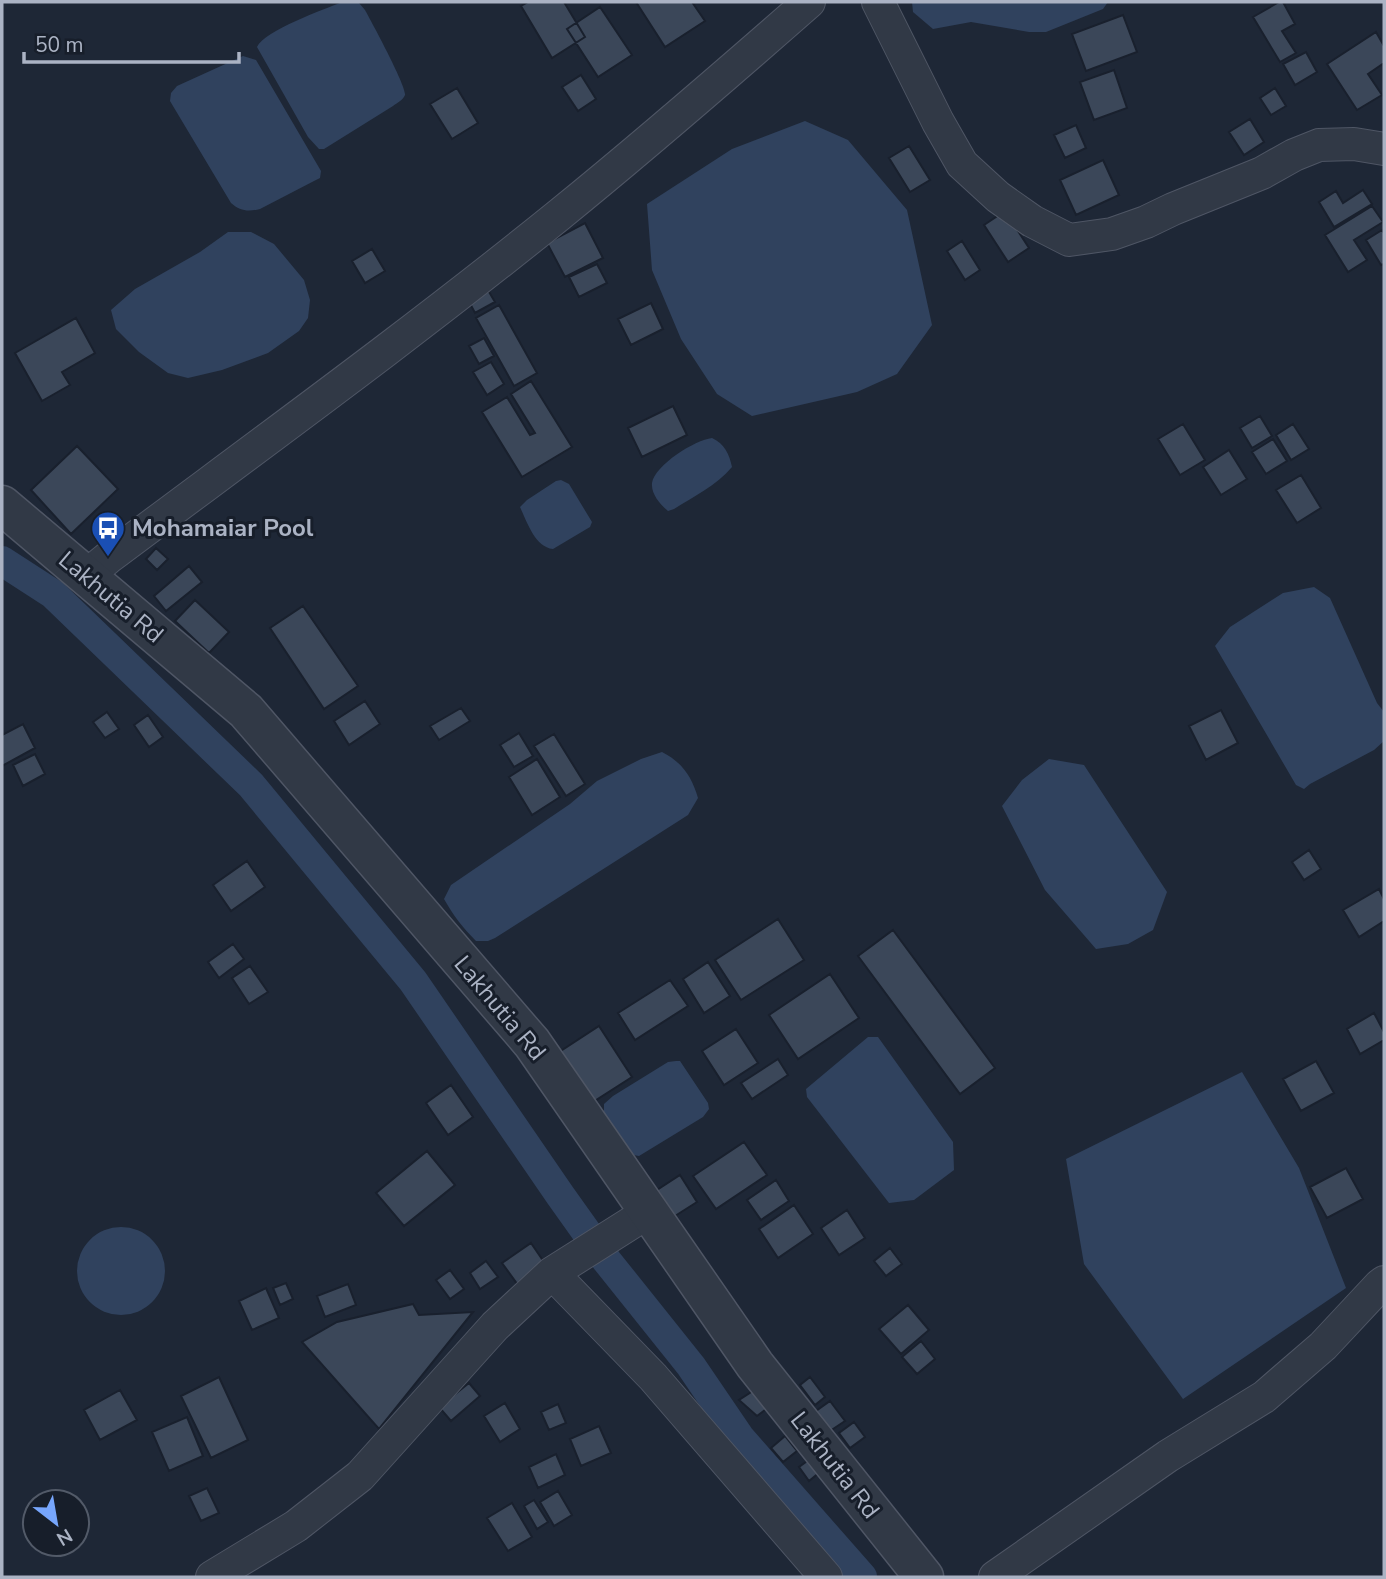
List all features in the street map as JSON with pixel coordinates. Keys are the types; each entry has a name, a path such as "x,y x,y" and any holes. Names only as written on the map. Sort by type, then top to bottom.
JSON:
{"street":[{"path":"86,576 379,356 548,224 809,2"},
{"path":"877,2 962,164 1009,205 1032,221 1069,240 1112,234 1146,222 1262,173 1319,145 1354,144 1384,149"},
{"name":"Lakhutia Rd","path":"2,505 246,711 532,1043 635,1220 755,1364 924,1577"},
{"path":"212,1577 296,1526 360,1476 495,1326 564,1265 635,1220"},
{"path":"564,1265 653,1377 826,1577"},
{"path":"995,1577 1168,1455 1264,1397 1323,1346 1384,1282"}],"water":[{"path":"342,2 359,3 365,10 395,67 405,95 393,106 324,149 319,149 308,137 257,47 282,27"},
{"path":"912,2 1108,2 1103,9 1046,32 1029,32 971,22 933,29 913,12"},
{"path":"243,56 256,60 321,171 320,178 260,209 252,210 241,209 231,203 170,101 171,93 177,86"},
{"path":"805,121 848,140 907,210 932,325 897,374 857,392 752,416 717,394 681,339 652,270 647,204 732,149"},
{"path":"228,232 251,232 274,244 304,280 310,300 308,318 299,331 268,353 222,370 188,378 168,373 139,352 116,329 111,310 135,289 200,252"},
{"path":"712,438 726,450 732,467 712,485 668,511 653,491 655,476 677,454 696,443"},
{"path":"561,480 569,484 592,522 590,527 553,549 536,539 520,507"},
{"path":"1314,587 1330,598 1377,703 1384,712 1384,741 1374,750 1304,789 1296,785 1215,646 1230,627 1283,593"},
{"path":"662,752 681,765 693,783 698,798 688,815 495,938 476,941 458,921 444,899 451,885 570,804 597,781 641,759"},
{"path":"1049,759 1084,765 1167,892 1153,930 1128,944 1096,949 1045,890 1002,806 1022,780"},
{"path":"868,1037 878,1037 953,1142 954,1170 914,1200 889,1203 807,1097 806,1089"},
{"path":"680,1061 708,1103 709,1109 703,1117 639,1156 633,1155 604,1114 604,1104 668,1062"},
{"path":"1242,1072 1299,1168 1346,1288 1183,1399 1084,1264 1066,1159"},
{"path":"121,1227 146,1234 158,1246 165,1271 158,1296 146,1308 121,1315 96,1308 84,1296 77,1271 84,1246 96,1234"}],"building":[{"path":"528,2 564,2 585,37 552,58 521,6"},
{"path":"636,2 692,2 705,21 665,47"},
{"path":"1283,2 1295,24 1282,31 1296,53 1280,62 1253,17"},
{"path":"600,7 632,55 598,77 567,29"},
{"path":"1123,15 1137,52 1086,71 1072,34"},
{"path":"1376,32 1384,46 1384,63 1368,74 1382,95 1357,110 1327,64"},
{"path":"1306,52 1317,72 1295,85 1283,64"},
{"path":"1114,70 1127,108 1094,120 1080,82"},
{"path":"581,75 596,99 578,111 562,87"},
{"path":"457,88 478,123 452,139 430,104"},
{"path":"1275,88 1286,106 1271,115 1260,98"},
{"path":"1250,119 1264,142 1244,155 1229,132"},
{"path":"1076,125 1086,148 1065,158 1054,135"},
{"path":"909,146 930,180 910,192 889,158"},
{"path":"1103,160 1119,195 1076,215 1060,180"},
{"path":"1363,190 1372,204 1334,227 1319,202 1336,191 1343,203"},
{"path":"1372,206 1383,222 1354,240 1367,260 1348,272 1325,235"},
{"path":"1005,211 1029,248 1008,262 984,225"},
{"path":"585,223 603,258 565,277 547,243"},
{"path":"1382,230 1384,264 1381,265 1366,240"},
{"path":"962,241 980,270 965,280 947,251"},
{"path":"372,249 385,271 365,283 352,261"},
{"path":"597,264 607,283 579,297 569,277"},
{"path":"485,285 495,302 475,313 466,296"},
{"path":"651,303 663,329 631,345 618,319"},
{"path":"499,305 537,373 514,386 476,318"},
{"path":"76,318 95,353 62,372 70,385 42,401 15,353"},
{"path":"484,338 494,356 479,364 469,346"},
{"path":"491,362 504,384 487,395 473,372"},
{"path":"531,381 572,447 522,477 482,412 507,397 530,435 535,433 511,394"},
{"path":"673,406 687,435 642,457 628,428"},
{"path":"1260,416 1272,436 1252,448 1240,428"},
{"path":"1183,424 1205,460 1180,475 1158,439"},
{"path":"1293,424 1309,449 1291,460 1276,435"},
{"path":"1273,439 1287,461 1266,474 1252,452"},
{"path":"77,446 118,489 71,534 31,490"},
{"path":"1229,450 1247,479 1221,495 1203,467"},
{"path":"1301,475 1321,508 1297,523 1276,490"},
{"path":"156,548 168,559 157,570 146,559"},
{"path":"189,566 202,582 166,611 154,596"},
{"path":"195,600 229,632 209,653 175,621"},
{"path":"303,606 358,686 324,709 270,628"},
{"path":"365,701 380,724 349,745 334,721"},
{"path":"461,708 470,721 439,740 430,726"},
{"path":"1221,710 1238,743 1206,760 1189,726"},
{"path":"107,712 119,729 105,738 93,722"},
{"path":"148,715 163,737 149,747 134,725"},
{"path":"23,724 35,748 2,766 2,735"},
{"path":"519,733 533,756 514,767 500,745"},
{"path":"554,734 585,784 566,796 534,746"},
{"path":"35,754 45,774 23,786 13,765"},
{"path":"537,759 560,797 532,815 509,777"},
{"path":"1309,850 1321,869 1304,880 1292,862"},
{"path":"247,861 265,887 231,911 213,885"},
{"path":"1379,889 1384,899 1384,921 1359,937 1343,910"},
{"path":"778,919 804,960 741,1000 715,960"},
{"path":"893,930 995,1068 960,1094 858,956"},
{"path":"233,944 244,959 219,978 208,962"},
{"path":"708,962 730,996 704,1013 683,979"},
{"path":"250,966 268,992 249,1004 232,978"},
{"path":"830,974 859,1018 798,1059 769,1015"},
{"path":"670,980 688,1006 635,1040 618,1013"},
{"path":"1374,1013 1384,1032 1384,1040 1360,1054 1347,1029"},
{"path":"599,1026 632,1077 582,1109 550,1058"},
{"path":"736,1029 758,1063 724,1085 702,1051"},
{"path":"778,1059 788,1075 752,1099 741,1083"},
{"path":"1316,1061 1334,1093 1301,1111 1283,1079"},
{"path":"451,1085 473,1117 448,1135 426,1103"},
{"path":"744,1142 767,1175 716,1209 693,1176"},
{"path":"427,1151 455,1185 404,1226 376,1193"},
{"path":"1346,1168 1363,1199 1327,1218 1310,1187"},
{"path":"680,1175 697,1202 675,1216 657,1190"},
{"path":"776,1180 789,1201 761,1220 747,1200"},
{"path":"794,1205 813,1234 778,1258 759,1229"},
{"path":"847,1210 865,1238 839,1255 821,1228"},
{"path":"531,1243 546,1265 518,1285 502,1263"},
{"path":"890,1248 902,1264 886,1276 874,1261"},
{"path":"486,1261 498,1277 480,1289 470,1273"},
{"path":"450,1270 464,1289 450,1299 436,1280"},
{"path":"286,1283 293,1299 280,1305 273,1288"},
{"path":"348,1284 356,1305 325,1317 317,1296"},
{"path":"266,1288 279,1318 252,1330 239,1301"},
{"path":"413,1304 419,1315 473,1312 379,1429 302,1342 337,1322"},
{"path":"908,1305 929,1330 901,1354 879,1329"},
{"path":"921,1341 935,1359 917,1374 902,1357"},
{"path":"219,1377 248,1440 211,1458 181,1396"},
{"path":"810,1377 825,1397 815,1405 800,1385"},
{"path":"469,1383 480,1396 451,1421 439,1407"},
{"path":"756,1389 769,1407 757,1416 739,1400"},
{"path":"120,1390 137,1420 100,1440 84,1410"},
{"path":"830,1401 845,1421 830,1431 816,1411"},
{"path":"505,1403 520,1429 500,1442 484,1416"},
{"path":"558,1404 566,1423 549,1430 541,1412"},
{"path":"187,1417 203,1456 169,1471 152,1432"},
{"path":"854,1422 865,1437 850,1448 839,1433"},
{"path":"599,1426 611,1453 581,1466 570,1439"},
{"path":"785,1436 797,1451 783,1462 771,1448"},
{"path":"556,1454 565,1475 538,1488 529,1467"},
{"path":"810,1459 820,1472 809,1481 799,1467"},
{"path":"207,1488 219,1513 201,1521 189,1496"},
{"path":"558,1491 572,1515 554,1526 540,1502"},
{"path":"534,1500 548,1522 537,1529 524,1506"},
{"path":"512,1503 532,1537 508,1551 487,1518"}],"waterway":[{"path":"2,561 53,594 251,785 413,981 607,1261 691,1366 740,1438 862,1577"}],"place":[{"name":"Mohamaiar Pool","path":"108,558"}]}
